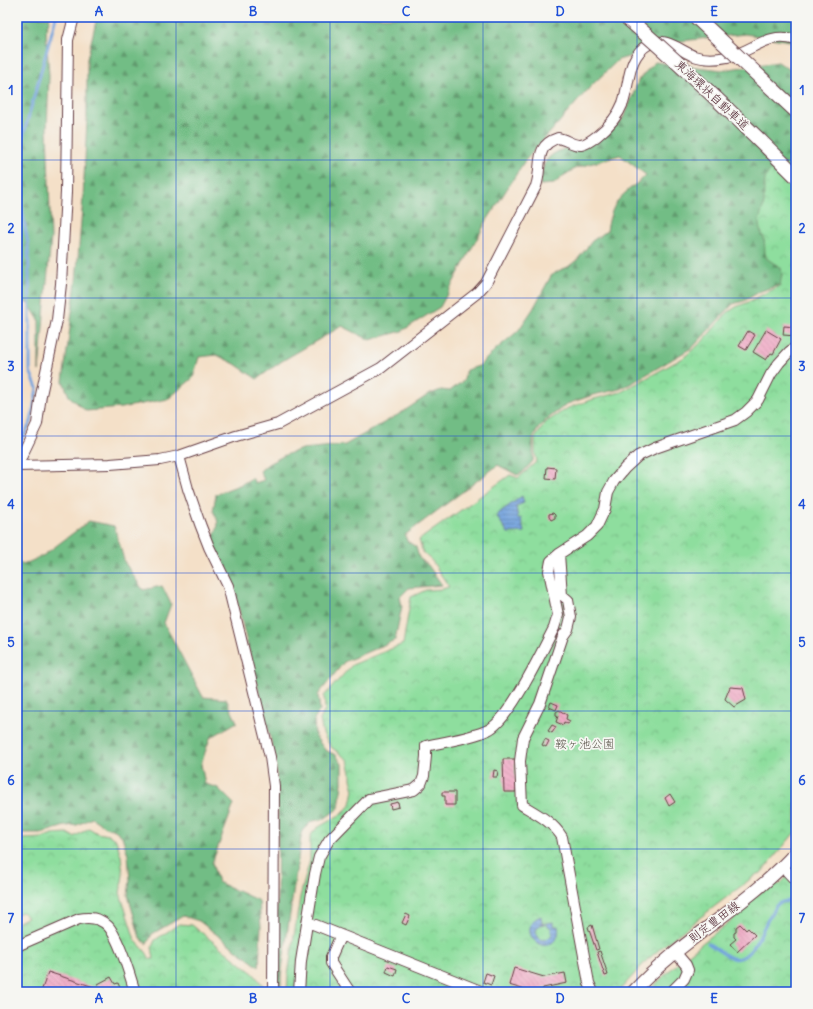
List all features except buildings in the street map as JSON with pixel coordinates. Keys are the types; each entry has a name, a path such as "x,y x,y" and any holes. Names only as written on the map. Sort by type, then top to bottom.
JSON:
{"highway":[{"name":"東海環状自動車道","path":"626,17 752,132 796,176"},
{"path":"696,17 796,111"}],"main road":[{"name":"則定豊田線","path":"633,992 661,963 756,890 783,867 796,852"}],"street":[{"path":"74,17 68,40 66,192 61,284 57,320 41,395 37,424 17,466 110,464 160,460 179,456 236,436 278,424 381,368 477,293 486,283 536,186 539,177 542,150 544,147 548,143 558,138 582,145 602,132 619,110 623,102 634,60 641,51 650,44 658,42 667,43 695,56 716,59 730,56 774,38 787,37 796,40"},
{"path":"299,992 301,961 314,874 319,857 329,840 369,799 414,790 421,784 424,776 426,746 489,730 500,722 510,708 554,628 558,615 549,571 551,562 559,554 587,536 597,526 605,510 608,492 614,481 638,456 655,448 735,420 746,412 758,400 771,374 779,363 796,347"},
{"path":"179,456 188,489 208,547 228,586 270,757 274,786 273,992"},
{"path":"559,554 562,595 568,600 571,617 540,704 523,738 520,761 522,805 548,821 558,830 562,837 589,983 592,992"},
{"path":"783,867 796,881"},
{"path":"17,946 79,919 96,919 108,926 113,934 123,953 135,992"},
{"path":"308,922 483,992"},
{"path":"341,935 331,957 331,963 350,992"},
{"path":"671,992 684,979 688,970 686,965 675,952"}],"green space":[{"path":"17,17 50,17 46,31 49,76 47,129 51,238 39,371 39,320 29,304 17,299"},
{"path":"97,17 796,17 796,42 745,34 681,41 618,60 591,86 524,162 486,222 440,307 402,331 370,340 342,326 282,361 257,379 235,364 217,355 199,357 193,378 168,399 121,408 86,411 69,396 63,381 76,282 83,198 87,120 87,59"},
{"path":"655,62 722,70 778,62 796,74 796,250 789,282 761,291 744,301 733,304 693,347 632,383 620,389 593,395 567,404 546,420 538,429 533,438 533,461 522,473 517,475 498,465 405,535 407,541 416,547 419,558 428,565 442,585 409,588 400,597 402,606 395,640 344,662 318,695 320,710 314,719 315,736 325,750 336,755 342,764 342,783 339,808 324,819 312,821 302,831 281,976 281,992 276,992 278,816 276,761 231,580 212,540 218,526 217,519 213,511 216,494 242,484 252,478 255,483 264,480 260,471 268,464 285,455 302,449 345,445 401,413 428,395 441,390 450,391 464,380 466,370 479,366 518,331 533,309 551,276 568,267 578,259 592,241 607,231 614,206 620,198 646,175 620,155 576,168 554,184 540,185 546,161 556,152 605,136 621,121 626,113 639,79"},
{"name":"鞍ヶ池公園","path":"796,161 796,831 761,873 757,874 668,942 647,960 618,992 287,992 288,975 300,897 310,860 310,836 317,828 343,813 351,804 354,790 348,760 331,747 323,734 320,720 325,710 324,696 352,665 403,644 411,597 426,590 449,587 432,561 423,553 419,540 510,475 518,478 537,461 535,454 535,438 546,422 568,408 621,392 683,358 702,342 727,313 736,307 780,286 782,273 781,268 766,258 764,239 759,222 764,203 764,186 767,174 775,166"},
{"path":"89,521 114,526 125,563 143,590 162,586 171,604 164,623 203,697 226,699 237,722 210,738 201,764 205,784 218,788 234,804 212,863 218,882 259,901 261,927 259,967 199,921 183,916 152,934 147,944 140,938 128,895 130,880 128,855 122,836 115,830 105,827 92,818 77,825 65,826 42,833 22,833 17,835 17,561 23,565 44,555"},
{"path":"89,828 97,833 109,835 116,840 121,856 123,875 120,893 135,940 150,959 154,959 152,947 155,940 179,924 192,925 254,974 265,988 264,992 17,992 17,923 28,917 22,912 17,914 17,842 23,839 42,838 52,834 67,833 74,837"},
{"path":"796,868 796,992 648,992 658,981 702,943 737,916 735,913 775,881 779,885"}],"water":[{"path":"522,496 524,503 516,506 518,519 521,518 524,532 508,533 497,517 499,513"},
{"path":"541,916 542,924 553,922 553,926 558,926 559,930 555,940 549,945 537,943 530,933 530,926","holes":["546,924 551,928 552,934 544,940 540,939 536,935 536,930 540,925"]}],"waterway":[{"path":"17,448 31,422 37,388 30,371 28,244 18,186 18,166 24,133 56,17"},
{"path":"708,943 729,957 740,958 747,954 753,946 778,904 784,901 796,901"}]}
